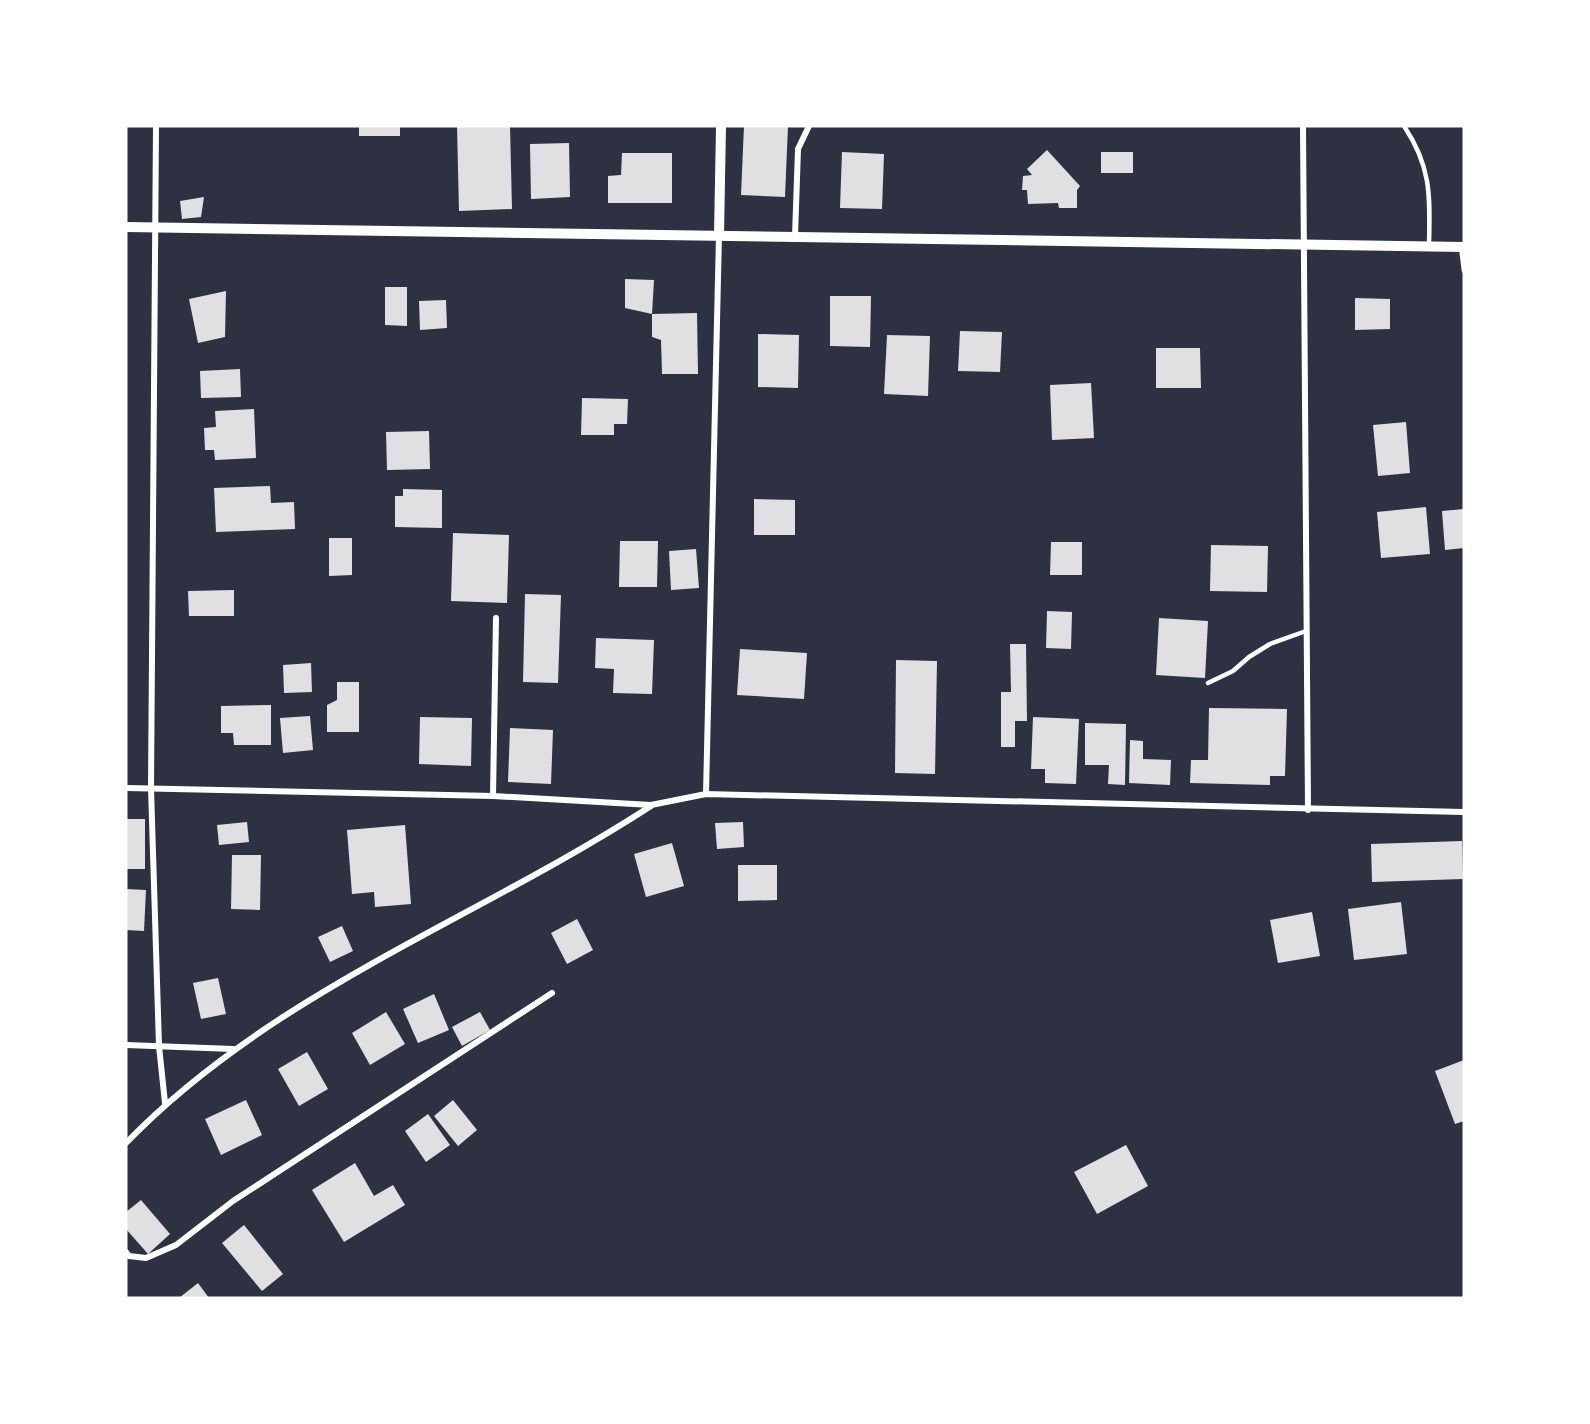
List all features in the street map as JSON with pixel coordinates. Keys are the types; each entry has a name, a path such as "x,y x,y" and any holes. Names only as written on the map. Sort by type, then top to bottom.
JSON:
{"street":[{"path":"156,126 153,227 151,788 159,1046 165,1103"},
{"path":"706,794 721,126"},
{"path":"795,236 798,149 809,126"},
{"path":"1303,126 1302,244 1308,810"},
{"path":"126,227 1462,247"},
{"path":"493,796 496,618"},
{"path":"126,788 493,796 651,805 706,794 1464,812"},
{"path":"126,1143 165,1103 234,1049 414,938 578,852 651,805"},
{"path":"126,1252 129,1256 146,1258 176,1245 233,1201 552,993"},
{"path":"126,1045 234,1049"}],"lane":[{"path":"1404,126 1425,164 1431,191 1429,246"},
{"path":"1462,247 1464,271"},
{"path":"1208,683 1233,670 1270,644 1305,631"}],"building":[{"path":"359,126 400,126 400,136 359,136"},
{"path":"457,126 510,126 512,209 459,211"},
{"path":"744,126 788,126 785,197 741,195"},
{"path":"569,143 570,197 531,199 530,144"},
{"path":"1047,150 1080,186 1077,190 1077,208 1059,208 1058,203 1028,204 1027,190 1022,190 1023,176 1032,175 1027,169"},
{"path":"842,152 884,154 882,209 840,208"},
{"path":"1101,152 1133,152 1133,173 1101,173"},
{"path":"622,153 672,153 672,203 608,203 608,176 621,175"},
{"path":"204,197 201,217 182,219 180,201"},
{"path":"625,279 654,280 652,314 625,308"},
{"path":"385,287 407,287 407,326 385,325"},
{"path":"226,291 225,337 198,343 189,299"},
{"path":"830,296 871,296 870,347 830,346"},
{"path":"1355,298 1390,299 1390,329 1355,330"},
{"path":"446,300 447,328 420,330 419,301"},
{"path":"697,313 698,374 662,374 661,340 652,337 652,314"},
{"path":"960,331 1002,332 1000,372 958,371"},
{"path":"758,334 799,335 798,388 758,387"},
{"path":"887,335 930,336 928,396 884,394"},
{"path":"1156,348 1200,348 1201,388 1156,388"},
{"path":"240,369 241,397 201,398 200,371"},
{"path":"1091,383 1094,438 1052,440 1050,385"},
{"path":"582,398 628,399 627,424 614,424 614,435 581,435"},
{"path":"254,409 256,458 215,460 214,450 205,450 204,428 216,427 215,411"},
{"path":"1406,422 1410,473 1378,476 1373,425"},
{"path":"429,431 430,469 387,470 386,432"},
{"path":"270,486 271,503 294,502 295,529 216,532 214,488"},
{"path":"403,489 442,490 442,528 395,527 395,496 403,496"},
{"path":"754,499 795,500 795,535 754,535"},
{"path":"1426,507 1430,554 1381,558 1377,512"},
{"path":"1464,509 1464,548 1445,550 1442,511"},
{"path":"453,533 509,535 507,603 451,601"},
{"path":"329,538 352,538 352,575 329,576"},
{"path":"620,541 658,541 657,587 619,587"},
{"path":"1051,542 1082,542 1082,575 1050,575"},
{"path":"1211,545 1268,546 1267,592 1210,591"},
{"path":"696,549 699,588 671,590 669,551"},
{"path":"234,590 234,616 189,616 188,591"},
{"path":"525,594 561,595 558,683 523,682"},
{"path":"1047,611 1072,612 1071,649 1046,648"},
{"path":"1159,618 1208,621 1205,678 1156,675"},
{"path":"596,638 654,640 652,694 613,693 614,669 595,668"},
{"path":"1010,644 1026,644 1027,721 1015,721 1015,747 1001,747 1001,692 1011,692"},
{"path":"740,649 807,653 804,699 737,695"},
{"path":"896,660 937,661 935,774 895,773"},
{"path":"311,663 312,692 284,693 283,665"},
{"path":"337,682 359,682 359,732 327,732 327,705 337,700"},
{"path":"271,705 271,745 234,745 233,733 221,733 221,706"},
{"path":"1209,708 1287,709 1285,776 1270,776 1270,785 1190,783 1191,760 1208,760"},
{"path":"310,716 313,750 283,753 280,718"},
{"path":"420,717 472,718 471,766 419,764"},
{"path":"1033,717 1079,719 1076,784 1045,783 1045,769 1031,769"},
{"path":"1085,723 1126,724 1125,785 1108,784 1109,765 1085,765"},
{"path":"510,728 553,730 551,784 508,782"},
{"path":"1130,740 1143,741 1143,759 1171,760 1170,785 1129,783"},
{"path":"126,819 145,819 145,869 126,869"},
{"path":"247,822 249,842 219,845 217,825"},
{"path":"743,822 744,847 717,849 715,823"},
{"path":"405,825 411,904 375,907 374,892 352,894 347,830"},
{"path":"1462,841 1463,879 1372,882 1371,844"},
{"path":"672,843 684,886 646,897 634,854"},
{"path":"232,855 261,855 260,910 231,909"},
{"path":"738,865 777,865 777,900 738,901"},
{"path":"126,889 146,890 144,931 126,930"},
{"path":"1401,902 1407,954 1354,960 1348,909"},
{"path":"1312,912 1320,956 1278,963 1270,920"},
{"path":"577,919 593,950 567,964 551,933"},
{"path":"342,926 353,951 330,962 318,937"},
{"path":"218,978 226,1014 201,1019 193,983"},
{"path":"434,994 449,1030 418,1043 403,1009"},
{"path":"386,1012 405,1044 370,1065 352,1033"},
{"path":"480,1012 490,1030 462,1046 452,1027"},
{"path":"307,1052 328,1089 299,1106 278,1069"},
{"path":"1464,1060 1464,1121 1455,1124 1435,1071"},
{"path":"246,1100 262,1135 221,1155 205,1119"},
{"path":"453,1100 477,1130 458,1146 434,1116"},
{"path":"428,1114 450,1145 426,1162 405,1131"},
{"path":"1126,1145 1148,1186 1097,1214 1074,1172"},
{"path":"355,1163 374,1196 393,1185 405,1205 344,1242 312,1190"},
{"path":"141,1200 170,1234 148,1254 126,1229 126,1212"},
{"path":"244,1225 283,1274 262,1291 222,1243"},
{"path":"198,1283 209,1298 179,1298"}]}
